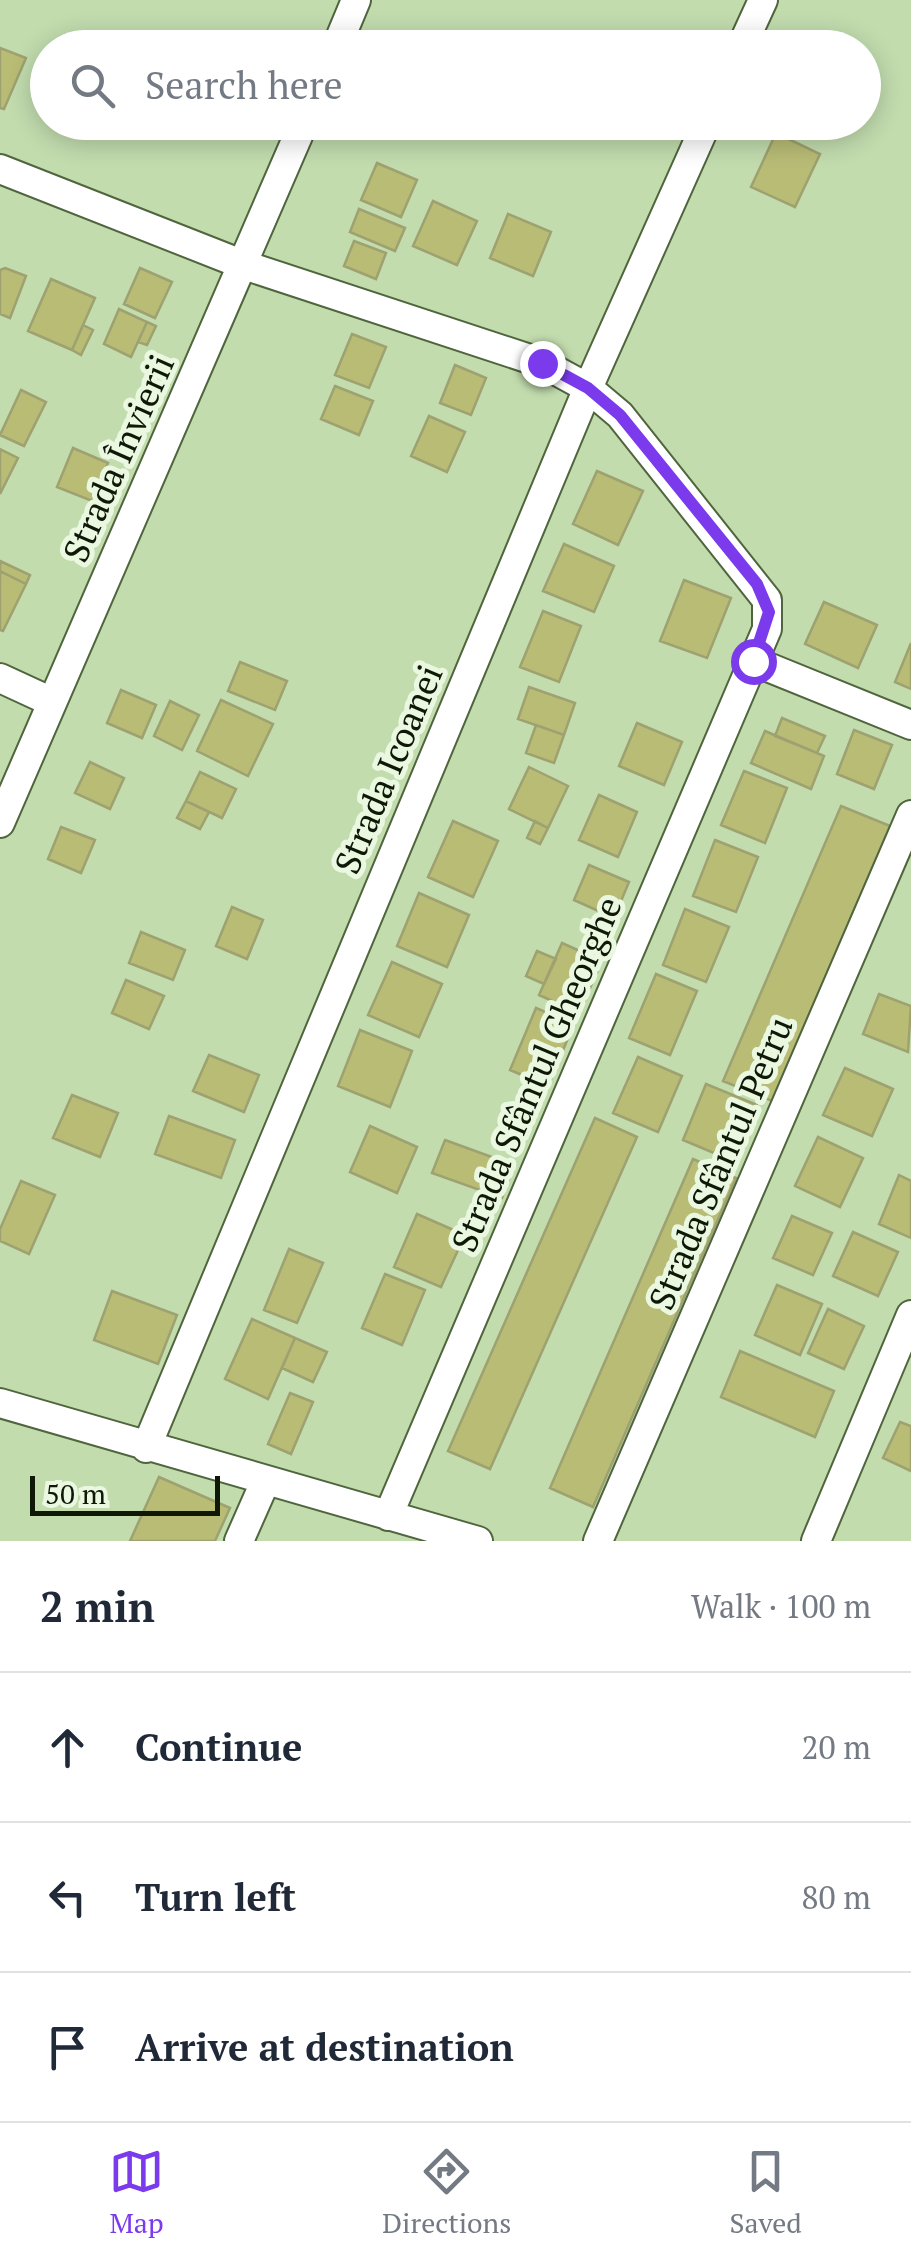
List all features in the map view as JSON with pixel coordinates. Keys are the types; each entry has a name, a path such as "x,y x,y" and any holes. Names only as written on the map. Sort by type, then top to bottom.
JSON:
{"street":[{"path":"344,30 356,0"},
{"path":"749,30 763,0"},
{"name":"Strada Învierii","path":"0,822 296,140"},
{"name":"Strada Icoanei","path":"146,1448 588,388 699,140"},
{"path":"0,169 244,264 542,363 588,388"},
{"name":"Strada Sfântul Gheorghe","path":"388,1516 767,628 767,600 620,415 588,388"},
{"path":"753,661 911,725"},
{"path":"0,678 52,702"},
{"name":"Strada Sfântul Petru","path":"598,1541 911,815"},
{"path":"816,1541 911,1316"},
{"path":"0,1404 478,1541"},
{"path":"239,1541 265,1482"}],"building":[{"path":"0,48 26,58 4,109 0,108"},
{"path":"773,140 791,140 820,154 795,207 751,187"},
{"path":"377,163 417,180 401,217 361,200"},
{"path":"433,201 477,221 457,265 413,246"},
{"path":"359,209 405,228 395,251 350,232"},
{"path":"508,214 551,232 533,276 490,258"},
{"path":"354,241 386,253 376,279 344,266"},
{"path":"5,268 26,276 10,318 0,314 0,270"},
{"path":"140,268 172,282 155,318 124,304"},
{"path":"51,279 95,298 72,350 28,331"},
{"path":"119,309 147,322 131,357 104,344"},
{"path":"147,322 156,326 147,345 138,342"},
{"path":"83,325 93,330 81,355 72,350"},
{"path":"352,334 386,347 369,388 335,375"},
{"path":"455,365 486,378 471,415 440,403"},
{"path":"335,386 373,401 359,435 321,419"},
{"path":"21,390 46,402 24,446 0,435"},
{"path":"429,416 465,432 447,472 411,456"},
{"path":"73,448 108,463 92,501 57,487"},
{"path":"0,449 18,458 0,494"},
{"path":"597,471 643,491 618,545 573,524"},
{"path":"564,544 614,566 594,612 543,591"},
{"path":"0,561 30,575 26,584 0,571"},
{"path":"0,571 26,584 3,631 0,630"},
{"path":"684,580 731,598 707,658 660,641"},
{"path":"824,602 877,625 858,668 805,644"},
{"path":"543,611 581,626 559,682 520,667"},
{"path":"911,643 911,689 895,682"},
{"path":"240,662 287,681 275,710 228,691"},
{"path":"529,687 575,703 564,735 518,719"},
{"path":"121,690 156,705 142,738 107,723"},
{"path":"221,700 273,724 248,776 197,751"},
{"path":"170,701 199,715 182,750 154,736"},
{"path":"782,718 825,736 817,753 775,736"},
{"path":"637,723 682,742 664,785 619,766"},
{"path":"536,725 564,735 554,763 526,753"},
{"path":"854,730 892,745 874,789 837,774"},
{"path":"765,731 824,756 811,789 751,763"},
{"path":"90,762 124,778 110,809 75,793"},
{"path":"529,767 568,786 548,828 509,809"},
{"path":"744,771 787,788 765,843 721,825"},
{"path":"200,772 236,789 222,818 186,801"},
{"path":"599,795 637,812 618,857 579,840"},
{"path":"186,801 209,812 200,829 177,818"},
{"path":"841,806 890,826 772,1101 723,1081"},
{"path":"453,821 498,841 473,897 428,877"},
{"path":"535,821 548,828 540,844 527,838"},
{"path":"61,827 95,840 81,873 48,859"},
{"path":"715,840 758,857 736,912 693,896"},
{"path":"589,865 629,882 614,918 574,900"},
{"path":"419,893 469,915 447,967 397,946"},
{"path":"232,907 263,920 247,959 216,946"},
{"path":"685,909 729,927 706,982 663,965"},
{"path":"141,932 185,950 173,980 129,963"},
{"path":"562,943 602,961 579,1013 539,995"},
{"path":"537,951 556,959 544,984 526,976"},
{"path":"392,962 442,984 419,1037 368,1015"},
{"path":"656,974 697,991 670,1055 629,1038"},
{"path":"126,980 164,996 149,1029 112,1013"},
{"path":"879,994 911,1006 908,1052 863,1034"},
{"path":"536,1008 574,1024 548,1086 510,1070"},
{"path":"360,1030 412,1051 390,1107 338,1086"},
{"path":"209,1055 259,1075 244,1112 193,1091"},
{"path":"638,1057 682,1076 658,1132 613,1113"},
{"path":"845,1068 893,1089 872,1136 823,1115"},
{"path":"706,1084 757,1105 733,1161 683,1140"},
{"path":"72,1095 118,1113 100,1157 53,1138"},
{"path":"169,1116 235,1140 221,1178 155,1154"},
{"path":"595,1118 637,1137 490,1469 448,1451"},
{"path":"370,1126 417,1147 397,1193 350,1172"},
{"path":"818,1137 863,1158 840,1207 795,1186"},
{"path":"445,1140 514,1165 502,1198 432,1173"},
{"path":"693,1159 736,1178 593,1507 550,1488"},
{"path":"899,1175 911,1181 911,1238 879,1224"},
{"path":"21,1181 55,1195 29,1254 0,1241 0,1229"},
{"path":"417,1214 465,1235 441,1287 394,1267"},
{"path":"792,1216 832,1233 813,1275 773,1258"},
{"path":"853,1232 898,1252 878,1296 833,1276"},
{"path":"289,1249 323,1263 297,1323 264,1310"},
{"path":"385,1274 425,1290 402,1345 362,1328"},
{"path":"777,1285 822,1304 800,1355 755,1335"},
{"path":"112,1291 177,1315 158,1364 94,1340"},
{"path":"828,1309 864,1326 844,1369 808,1353"},
{"path":"252,1319 295,1338 268,1399 225,1379"},
{"path":"295,1338 327,1352 313,1382 282,1368"},
{"path":"740,1351 834,1391 815,1437 721,1397"},
{"path":"290,1393 313,1402 291,1454 268,1444"},
{"path":"900,1422 911,1426 911,1471 883,1458"},
{"path":"159,1477 230,1508 215,1541 130,1541"}],"route":[{"path":"542,363 588,388 620,415 757,584 769,612 767,628 753,661"}]}
